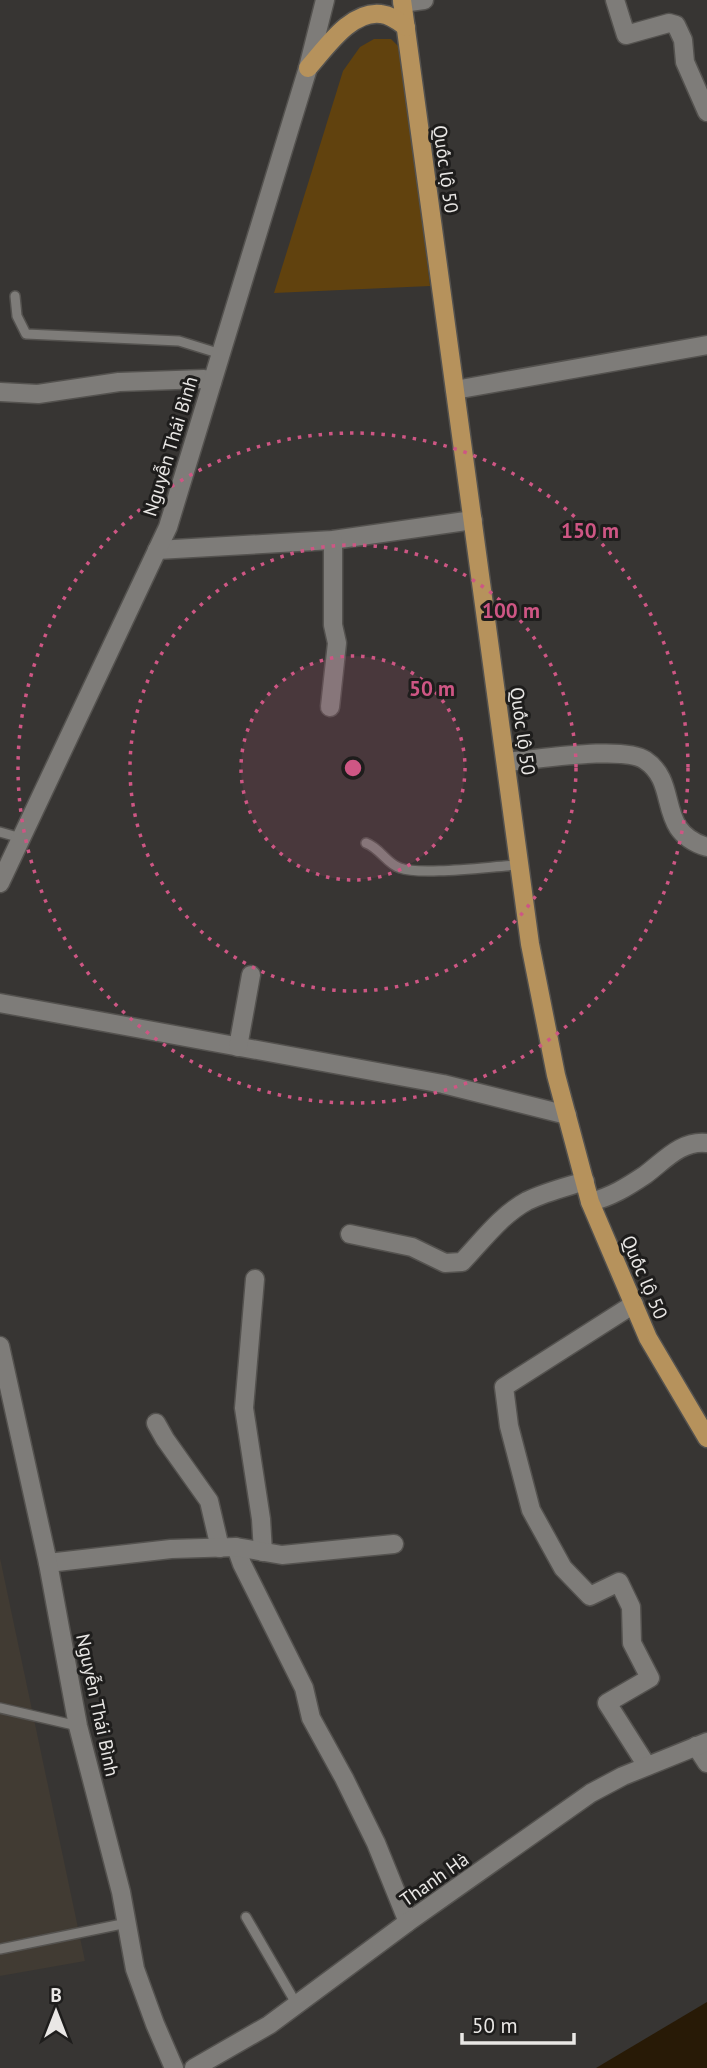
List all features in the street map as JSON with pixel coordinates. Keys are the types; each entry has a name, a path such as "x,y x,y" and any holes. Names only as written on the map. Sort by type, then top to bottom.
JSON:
{"main road":[{"name":"Quốc lộ 50","path":"402,2 530,944 556,1074 590,1202 648,1338 707,1438"},
{"path":"308,68 341,31 358,18 379,13 390,16 406,27"}],"street":[{"name":"Nguyễn Thái Bình","path":"0,883 168,527 308,68 325,0"},
{"path":"402,2 424,0"},
{"path":"615,0 626,35 669,23 676,25 683,40 685,62 707,112"},
{"path":"455,390 707,345"},
{"path":"0,392 38,394 119,382 204,379 212,382"},
{"path":"157,550 333,540 473,520"},
{"path":"330,707 337,643 333,625 333,540"},
{"path":"506,762 614,753 644,759 661,776 678,830 692,843 707,847"},
{"path":"238,1047 251,975"},
{"path":"0,1003 443,1084 567,1115"},
{"path":"590,1202 609,1197 644,1175 677,1149 707,1143"},
{"path":"350,1234 412,1247 445,1263 463,1262 503,1218 515,1209 540,1195 585,1181"},
{"path":"255,1279 244,1408 261,1519 263,1552"},
{"path":"634,1304 504,1387 509,1426 531,1510 563,1568 590,1596 619,1581 631,1607 632,1643 650,1678 607,1703 647,1766"},
{"name":"Nguyễn Thái Bình","path":"0,1346 48,1563 78,1726 121,1892 135,1969 174,2068"},
{"path":"156,1423 164,1439 209,1501 228,1547 242,1564 304,1688 311,1718 376,1843 408,1922"},
{"path":"48,1563 125,1553 228,1547 282,1555 394,1544"},
{"path":"701,1744 707,1763"},
{"name":"Thanh Hà","path":"194,2068 270,2025 408,1922 591,1793 701,1744"}],"lane":[{"path":"15,296 17,316 26,334 179,341 221,354"},
{"path":"0,832 21,838"},
{"path":"366,843 374,846 400,868 419,871 520,865"},
{"path":"0,1708 78,1726"},
{"path":"246,1917 297,2005"},
{"path":"0,1949 127,1923"}],"shaded area":[{"path":"374,39 391,39 402,50 430,286 274,293 343,71 360,47"},
{"path":"0,1558 85,1961 0,1976"},
{"path":"707,2002 707,2068 596,2068"}]}
